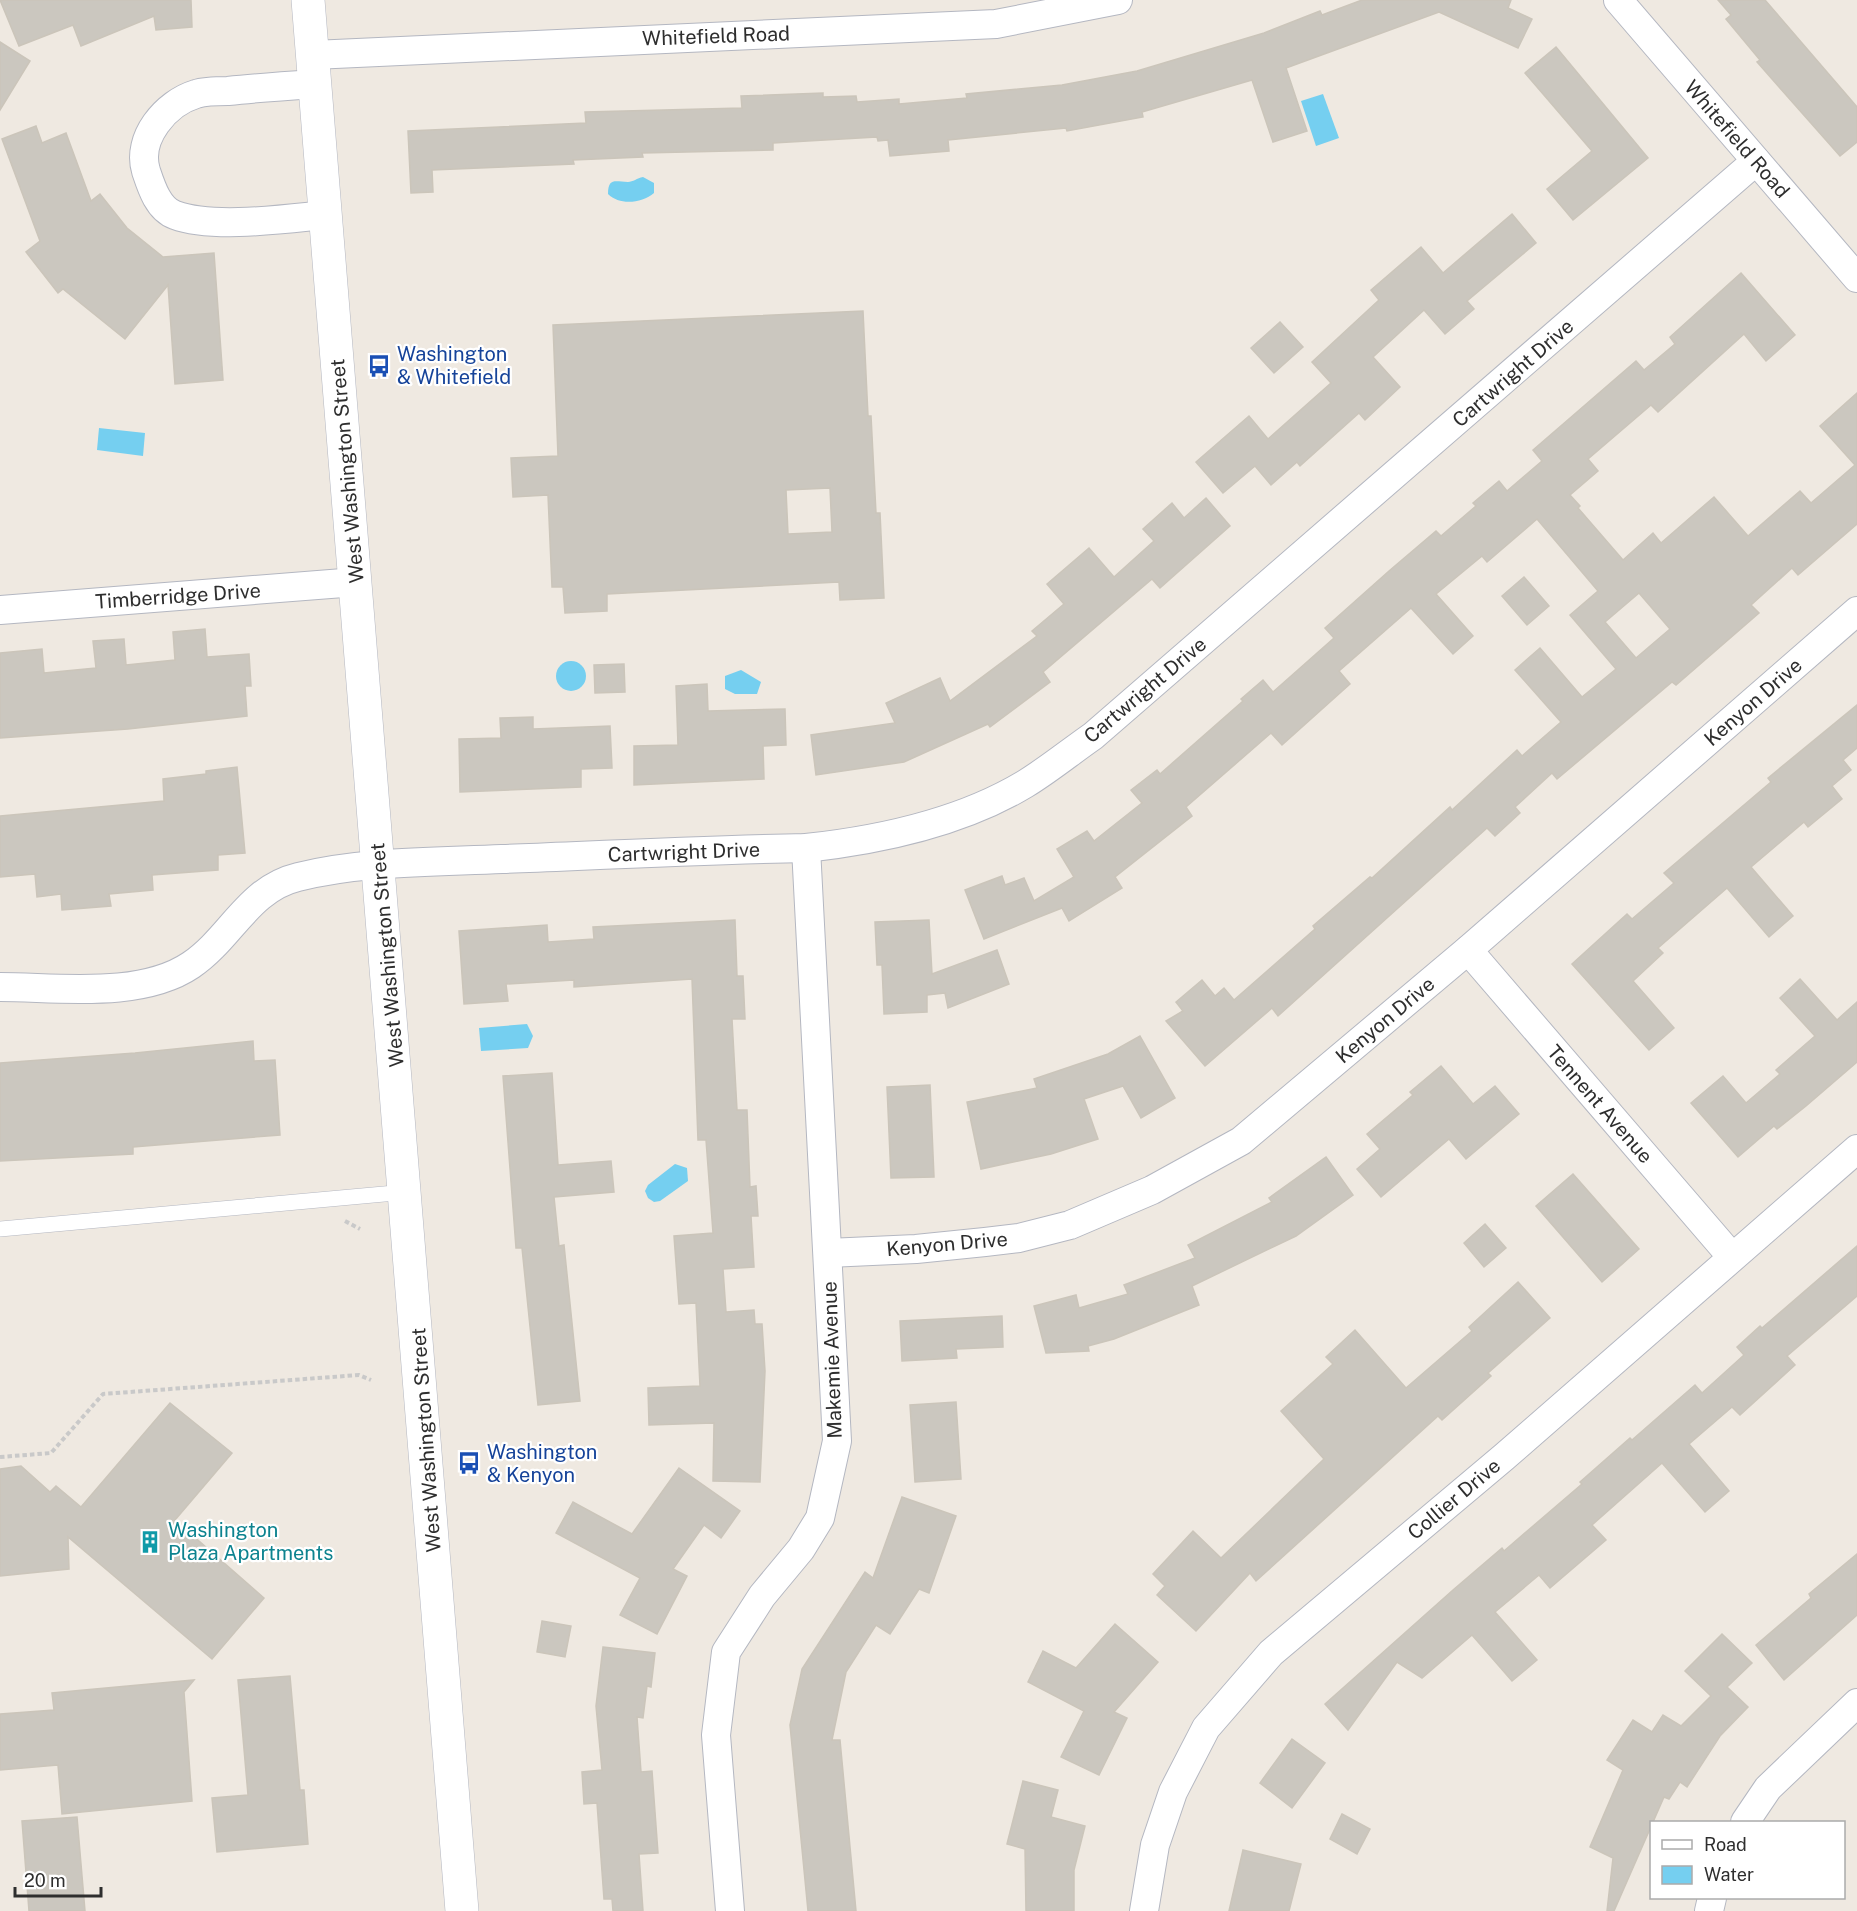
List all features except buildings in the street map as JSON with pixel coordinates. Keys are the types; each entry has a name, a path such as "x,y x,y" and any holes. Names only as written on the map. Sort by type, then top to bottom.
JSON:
{"street":[{"name":"West Washington Street","path":"308,0 380,866 462,1911"},
{"name":"Whitefield Road","path":"1618,0 1857,278"},
{"name":"Whitefield Road","path":"325,215 277,219 190,220 172,214 154,194 145,165 148,137 159,118 177,103 196,93 314,70 996,24 1107,1"},
{"name":"Cartwright Drive","path":"0,987 111,988 149,983 191,965 212,947 255,899 275,886 296,877 380,866 806,848 860,843 923,828 1024,785 1092,736 1756,162"},
{"name":"Timberridge Drive","path":"0,610 356,582"},
{"name":"Kenyon Drive","path":"828,1253 916,1249 1019,1238 1070,1225 1152,1190 1242,1141 1468,950 1857,611"},
{"name":"Makemie Avenue","path":"730,1911 716,1735 718,1694 726,1652 762,1596 801,1550 820,1518 837,1441 806,848"},
{"name":"Tennent Avenue","path":"1468,950 1732,1257"},
{"name":"Collier Drive","path":"1144,1911 1155,1845 1173,1792 1206,1728 1271,1653 1496,1464 1857,1149"},
{"path":"1745,1821 1768,1788 1857,1703"}],"lane":[{"path":"0,1229 406,1191"}],"path":[{"path":"0,1457 51,1453 103,1394 358,1375 371,1380"}],"water":[{"path":"1323,94 1339,138 1316,146 1301,101"},
{"path":"643,177 654,183 654,193 643,199 625,202 608,194 609,185 613,182 630,182"},
{"path":"99,428 145,433 143,456 97,450"},
{"path":"571,661 582,665 586,676 582,687 571,691 560,687 556,676 560,665"},
{"path":"741,670 761,682 757,694 735,694 725,689 725,676"},
{"path":"527,1024 533,1036 528,1048 481,1051 479,1028"},
{"path":"675,1164 687,1168 688,1181 660,1201 654,1202 648,1198 645,1191 648,1185"}],"place":[{"name":"Washington & Whitefield","path":"379,366"},
{"name":"Washington & Kenyon","path":"469,1463"},
{"name":"Washington Plaza Apartments","path":"150,1542"}]}
